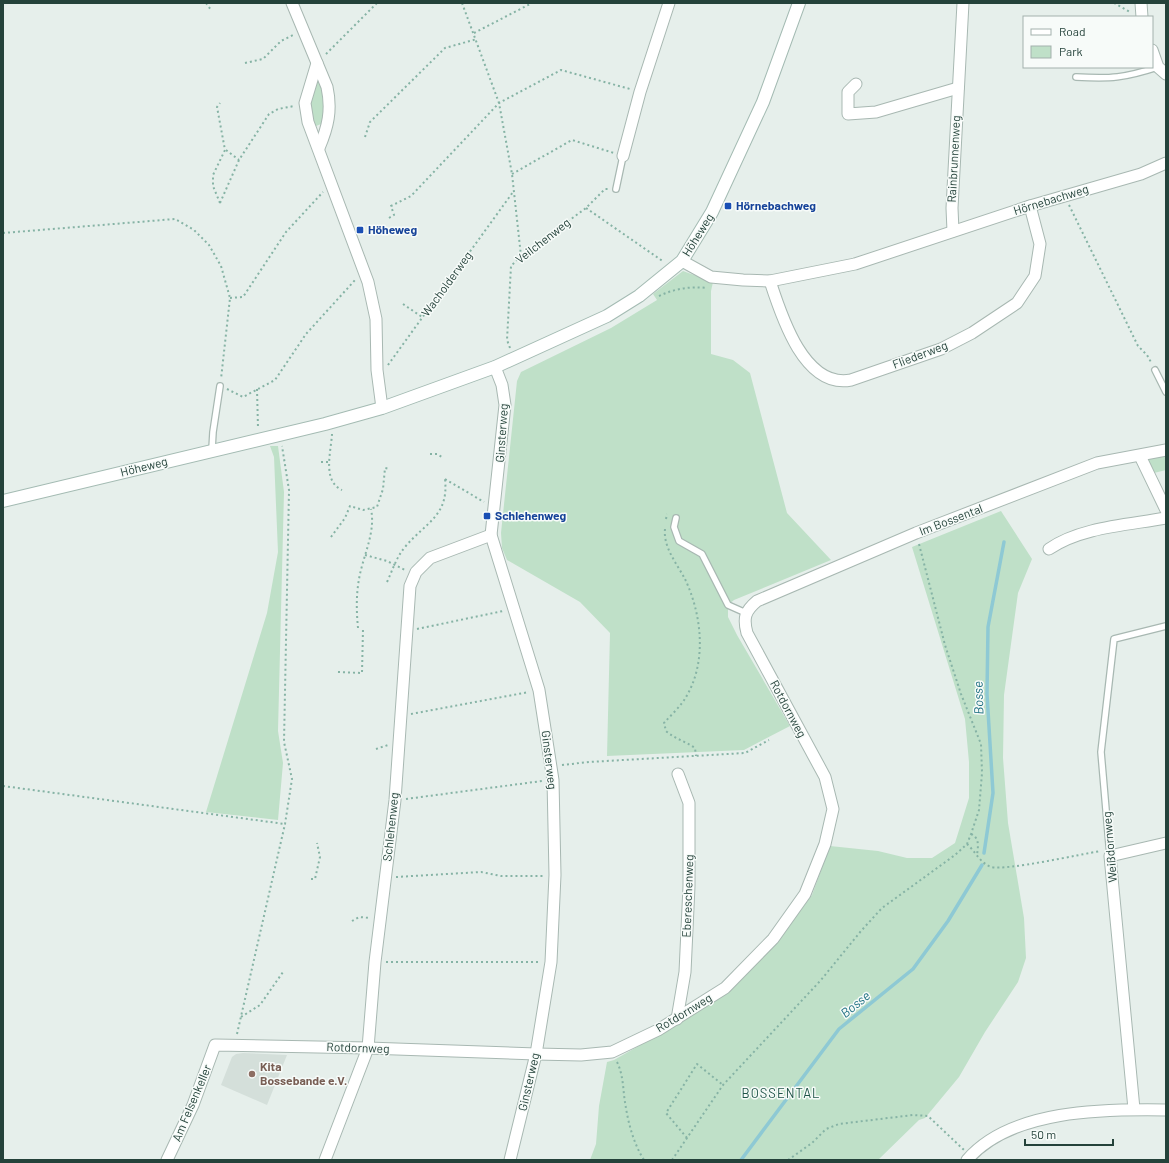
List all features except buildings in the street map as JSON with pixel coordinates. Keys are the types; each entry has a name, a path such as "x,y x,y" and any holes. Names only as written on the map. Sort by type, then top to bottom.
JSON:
{"street":[{"path":"292,3 327,87 330,102 328,128 319,148"},
{"path":"623,156 640,92 669,3"},
{"name":"Höheweg","path":"3,501 382,408 495,367 607,316 639,296 677,264 712,212 763,102 799,3"},
{"name":"Rainbrunnenweg","path":"953,231 952,208 963,3"},
{"path":"1137,15 1141,3"},
{"path":"1153,52 1162,71"},
{"path":"317,63 305,103 308,122 368,282 376,319 376,370 382,408"},
{"path":"856,84 848,92 848,114 876,112 958,88"},
{"name":"Hörnebachweg","path":"677,264 711,277 770,280 855,264 1030,206 1141,174 1166,163"},
{"name":"Fliederweg","path":"770,280 790,332 802,355 816,372 831,380 840,382 851,380 941,349 972,333 1017,303 1035,276 1040,244 1030,206"},
{"name":"Ginsterweg","path":"495,367 502,386 505,405 491,535 539,690 553,780 555,876 550,962 536,1054 510,1160"},
{"name":"Im Bossental","path":"746,613 757,601 916,533 1097,463 1166,450"},
{"path":"1140,456 1166,510"},
{"path":"1049,549 1061,541 1077,534 1166,518"},
{"name":"Schlehenweg","path":"325,1160 368,1048 375,962 395,800 410,586 416,572 430,558 491,535"},
{"name":"Rotdornweg","path":"215,1045 580,1055 612,1052 677,1019 725,988 773,939 805,894 826,844 833,808 824,777 747,633 744,624 746,613"},
{"name":"Ebereschenweg","path":"677,1019 684,972 689,886 689,803 678,774"},
{"path":"1110,856 1166,843"},
{"name":"Weißdornweg","path":"1110,856 1134,1109"},
{"name":"Am Felsenkeller","path":"167,1160 193,1105 215,1045"},
{"path":"969,1158 997,1136 1032,1121 1070,1114 1134,1109 1166,1110"}],"lane":[{"path":"1076,77 1106,79 1162,71"},
{"path":"616,189 623,156"},
{"path":"1155,370 1166,392"},
{"path":"212,449 220,386"},
{"path":"676,518 674,527 679,540 702,554 728,605 746,613"},
{"name":"Weißdornweg","path":"1110,856 1101,752 1114,639 1166,626"}],"path":[{"path":"206,3 211,10"},
{"path":"317,63 377,3"},
{"path":"462,3 477,39 499,103 512,174 521,256"},
{"path":"474,33 532,3"},
{"path":"1114,3 1137,15"},
{"path":"245,63 264,59 281,41 304,30"},
{"path":"365,137 370,122 445,48 477,39"},
{"path":"389,218 394,215 392,206 412,196 499,103 561,70 640,92"},
{"path":"220,103 217,106 226,150 213,175 213,186 220,203 239,160 269,114 278,109 305,103"},
{"path":"512,174 572,140 623,156"},
{"path":"226,150 239,160"},
{"path":"230,298 243,297 286,232 324,190 332,186"},
{"name":"Veilchenweg","path":"510,347 507,340 511,266 521,256 586,208 604,189 616,189"},
{"name":"Wacholderweg","path":"376,370 386,368 514,192"},
{"path":"1068,204 1138,346 1147,355"},
{"path":"586,208 677,264"},
{"path":"3,233 175,219 194,230 209,245 221,266 230,298 220,386 243,397 275,380 306,334 363,270"},
{"path":"639,296 656,298 671,290 693,287 708,288 711,277"},
{"path":"403,304 422,317"},
{"path":"257,389 258,439"},
{"path":"334,421 329,477 336,487 342,490"},
{"path":"235,1045 285,824 292,779 284,742 289,490 280,434"},
{"path":"430,454 437,454 442,457"},
{"path":"321,462 330,462"},
{"path":"331,537 345,518 350,506 356,509 371,509 377,506 380,499 385,468 390,469"},
{"path":"387,582 393,565 405,547 441,510 446,493 446,479 495,508"},
{"path":"358,628 356,600 372,525 371,509"},
{"path":"666,514 666,521"},
{"path":"665,528 665,534 671,556 693,599 700,641 699,664 686,698 664,723 666,731 674,738 687,742 695,748 696,756"},
{"path":"672,1160 723,1085 821,980 882,908 949,860 967,844 971,834 979,810 982,773 981,744 961,694 945,645 916,533"},
{"path":"365,555 387,561 393,565 416,572"},
{"path":"406,631 514,609"},
{"path":"338,672 362,673 363,629"},
{"path":"402,716 539,690"},
{"path":"551,767 589,762 745,753 769,740"},
{"path":"395,800 553,780"},
{"path":"3,786 285,824"},
{"path":"971,834 974,835 979,843 977,856"},
{"path":"311,879 315,879 320,857 317,843"},
{"path":"967,844 977,856 992,867 1021,865 1103,850 1110,856"},
{"path":"385,878 481,872 501,876 555,876"},
{"path":"352,921 358,917 381,919"},
{"path":"375,962 550,962"},
{"path":"241,1017 260,1005 283,972"},
{"path":"612,1052 621,1074 632,1134 638,1150 644,1160"},
{"path":"687,1138 666,1113 697,1064 723,1085"},
{"path":"788,1160 812,1143 826,1130 839,1124 922,1115 928,1116 969,1158"}],"shaded area":[{"name":"Kita Bossebande e.V.","path":"236,1054 287,1055 267,1105 221,1085 232,1057"}],"green space":[{"path":"316,78 320,78 325,101 321,124 316,126 310,115 310,103"},
{"path":"683,271 713,282 711,291 711,354 733,360 750,373 787,513 831,560 734,600 728,605 728,617 737,635 790,726 744,750 607,756 610,633 580,602 507,560 502,548 501,533 517,381 521,372 611,328 657,300 653,294"},
{"path":"270,446 278,446 284,492 278,731 283,763 278,820 206,812 267,613 278,552 274,457"},
{"path":"1166,451 1166,470 1150,474 1141,456"},
{"path":"1001,511 1032,559 1018,593 1004,695 1003,758 1008,823 1024,918 1026,958 1018,982 985,1032 959,1077 925,1118 919,1120 878,1160 590,1160 596,1144 599,1106 607,1062 614,1060 679,1023 776,943 812,895 830,846 878,851 907,858 932,858 955,843 969,798 969,762 965,719 912,547"}],"waterway":[{"name":"Bosse","path":"984,853 993,793 987,694 988,627 1004,542"},
{"name":"Bosse","path":"741,1160 839,1029 913,969 948,921 982,865"}],"place":[{"name":"Hörnebachweg","path":"728,206"},
{"name":"Höheweg","path":"360,230"},
{"name":"Schlehenweg","path":"487,516"},
{"name":"Kita Bossebande e.V.","path":"252,1074"}],"district":[{"name":"BOSSENTAL","path":"781,1093"}]}
